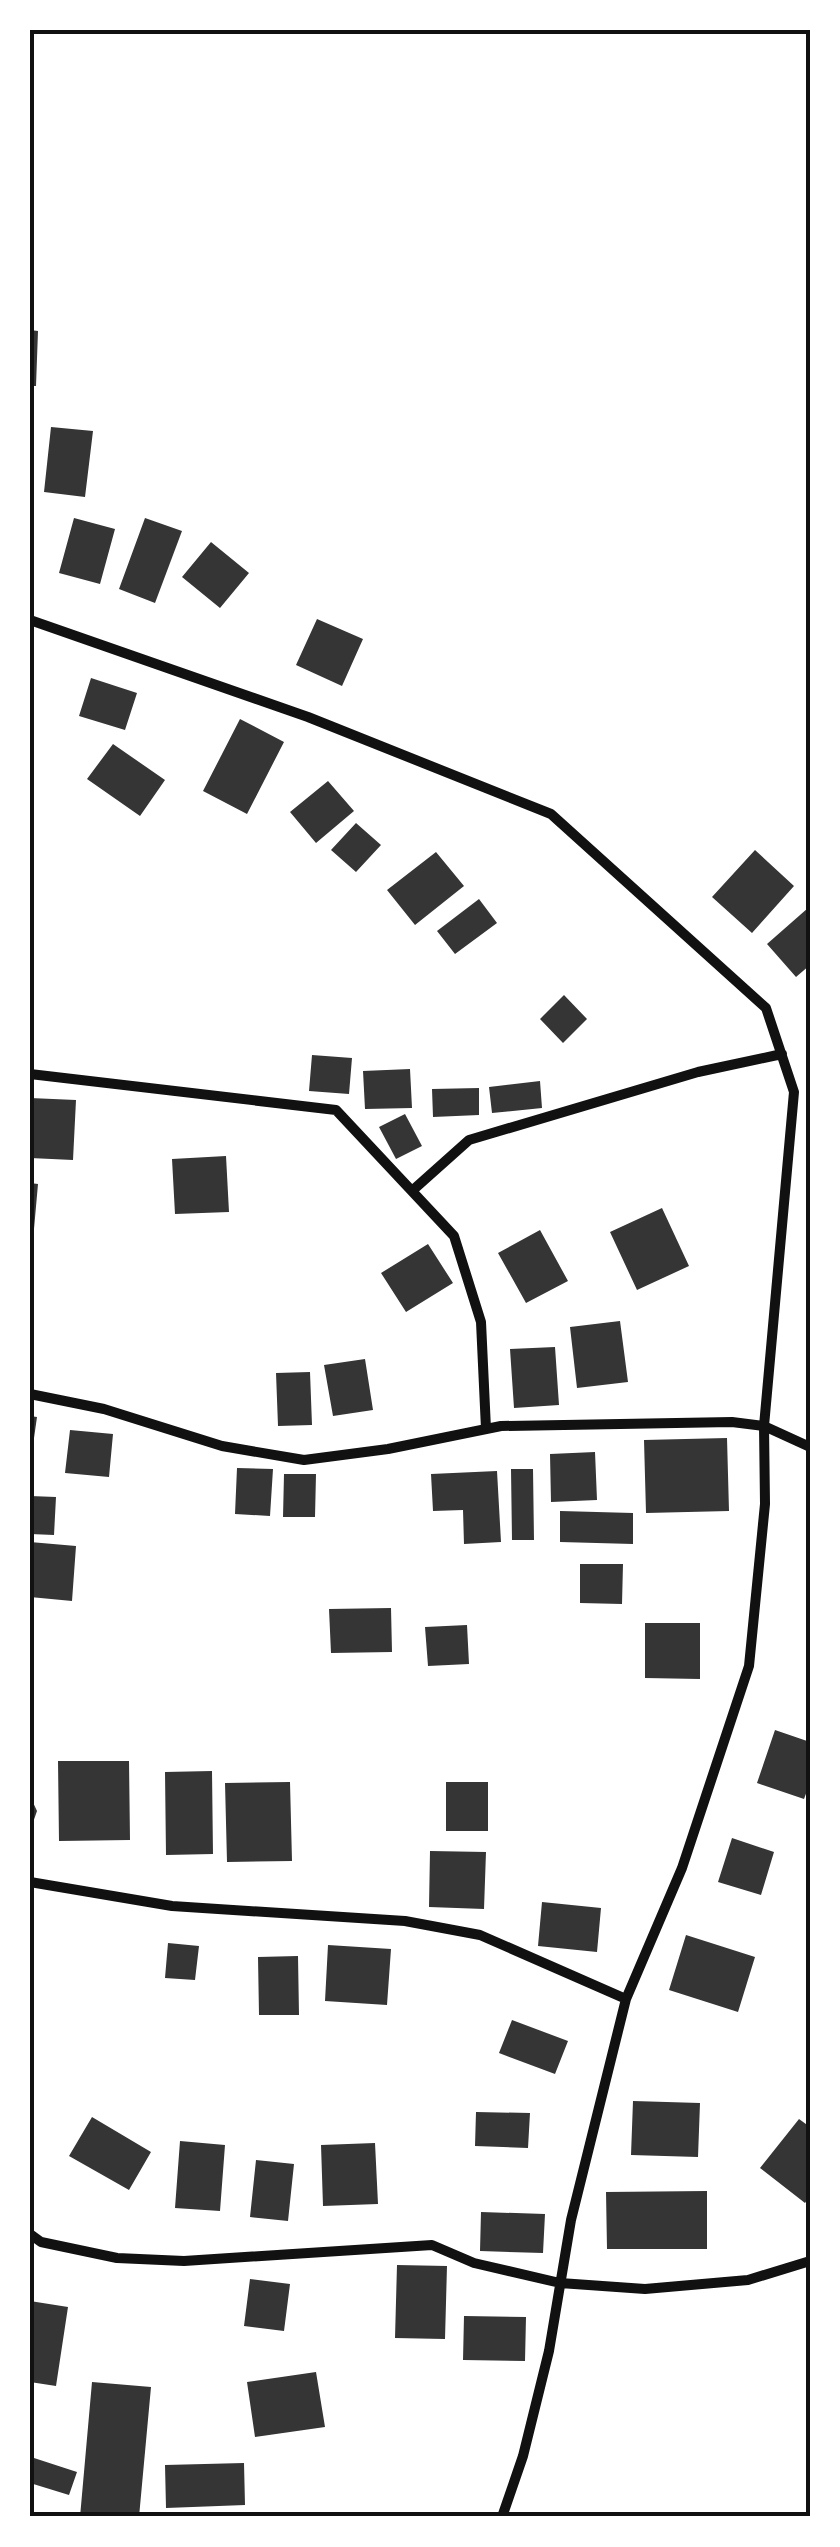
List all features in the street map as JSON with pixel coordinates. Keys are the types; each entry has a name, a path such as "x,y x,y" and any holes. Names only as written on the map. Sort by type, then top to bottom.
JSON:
{"street":[{"path":"30,620 308,718 551,814 766,1008 794,1092 764,1426 765,1504 749,1666 682,1868 626,1999 571,2220 527,2439 502,2517"},
{"path":"413,1190 470,1140 698,1072 782,1054"},
{"path":"30,1074 336,1110 454,1236 481,1322 486,1429"},
{"path":"30,1394 104,1408 222,1446 304,1460 486,1429 615,1422 764,1426 810,1447"},
{"path":"30,1882 172,1906 405,1921 480,1935 626,1999"},
{"path":"30,2234 40,2242 118,2258 184,2261 432,2245 474,2264 560,2284 645,2289 748,2280 810,2261"}],"building":[{"path":"30,330 38,331 36,386 30,386"},
{"path":"51,427 93,431 85,497 44,492"},
{"path":"74,518 115,529 100,584 59,573"},
{"path":"145,518 182,531 155,603 119,589"},
{"path":"211,542 249,573 220,608 182,577"},
{"path":"317,619 363,639 342,686 296,665"},
{"path":"91,678 137,693 125,730 79,716"},
{"path":"240,719 284,742 247,814 203,791"},
{"path":"113,744 165,780 140,816 87,779"},
{"path":"328,781 354,811 316,843 290,812"},
{"path":"356,823 381,845 356,872 331,850"},
{"path":"755,850 794,886 752,933 712,897"},
{"path":"436,852 464,886 415,925 387,890"},
{"path":"479,899 497,923 455,954 437,931"},
{"path":"808,908 810,965 796,977 767,944"},
{"path":"564,995 587,1019 563,1043 540,1019"},
{"path":"312,1055 352,1058 349,1094 309,1091"},
{"path":"410,1069 412,1108 365,1109 363,1071"},
{"path":"540,1081 542,1108 492,1113 489,1087"},
{"path":"479,1088 479,1115 433,1117 432,1089"},
{"path":"30,1098 76,1100 73,1160 30,1158"},
{"path":"405,1114 422,1146 396,1159 379,1127"},
{"path":"226,1156 229,1212 175,1214 172,1159"},
{"path":"30,1183 38,1184 33,1240 30,1240"},
{"path":"662,1208 689,1266 637,1290 610,1232"},
{"path":"540,1230 568,1281 526,1303 498,1253"},
{"path":"428,1244 453,1283 406,1312 381,1273"},
{"path":"620,1321 628,1382 577,1388 570,1327"},
{"path":"555,1347 559,1405 514,1408 510,1349"},
{"path":"365,1359 373,1410 333,1416 324,1365"},
{"path":"310,1372 312,1425 278,1426 276,1373"},
{"path":"30,1416 37,1417 32,1452 30,1452"},
{"path":"70,1430 113,1434 109,1477 65,1473"},
{"path":"727,1438 729,1511 646,1513 644,1440"},
{"path":"595,1452 597,1500 551,1502 550,1454"},
{"path":"237,1468 273,1469 270,1516 235,1514"},
{"path":"511,1469 533,1469 534,1540 512,1540"},
{"path":"497,1471 501,1542 464,1544 463,1510 433,1511 431,1474"},
{"path":"284,1474 316,1474 315,1517 283,1517"},
{"path":"30,1496 56,1497 54,1535 30,1534"},
{"path":"560,1511 633,1513 633,1544 560,1542"},
{"path":"30,1542 76,1546 72,1601 30,1597"},
{"path":"580,1564 623,1564 622,1604 580,1603"},
{"path":"391,1608 392,1652 331,1653 329,1609"},
{"path":"645,1623 700,1623 700,1679 645,1678"},
{"path":"467,1625 469,1664 428,1666 425,1627"},
{"path":"775,1730 810,1742 810,1783 804,1799 757,1783"},
{"path":"58,1761 129,1761 130,1840 59,1841"},
{"path":"212,1771 213,1854 166,1855 165,1772"},
{"path":"290,1782 292,1861 227,1862 225,1783"},
{"path":"446,1782 488,1782 488,1831 446,1831"},
{"path":"30,1796 37,1811 30,1831"},
{"path":"732,1838 774,1852 761,1895 718,1882"},
{"path":"430,1851 486,1852 484,1909 429,1907"},
{"path":"542,1902 601,1908 597,1952 538,1946"},
{"path":"686,1935 755,1957 738,2012 669,1990"},
{"path":"168,1943 199,1946 195,1980 165,1978"},
{"path":"328,1945 391,1949 387,2005 325,2001"},
{"path":"298,1956 299,2015 259,2015 258,1957"},
{"path":"512,2020 568,2041 555,2074 499,2053"},
{"path":"633,2101 700,2103 698,2157 631,2155"},
{"path":"476,2112 530,2113 528,2148 475,2146"},
{"path":"92,2117 151,2152 129,2190 69,2156"},
{"path":"799,2119 810,2127 810,2196 805,2203 760,2168"},
{"path":"180,2141 225,2145 220,2211 175,2208"},
{"path":"375,2143 378,2204 323,2206 321,2145"},
{"path":"256,2160 294,2164 288,2221 250,2217"},
{"path":"707,2191 707,2249 607,2249 606,2192"},
{"path":"481,2212 545,2214 543,2253 480,2251"},
{"path":"397,2265 447,2266 445,2339 395,2338"},
{"path":"250,2279 290,2284 284,2331 244,2326"},
{"path":"30,2301 68,2307 56,2386 30,2382"},
{"path":"464,2316 526,2317 525,2361 463,2360"},
{"path":"316,2372 325,2427 255,2437 247,2382"},
{"path":"92,2382 151,2387 139,2517 80,2517"},
{"path":"34,2458 77,2472 69,2495 30,2483"},
{"path":"244,2463 245,2505 166,2508 165,2465"}]}
